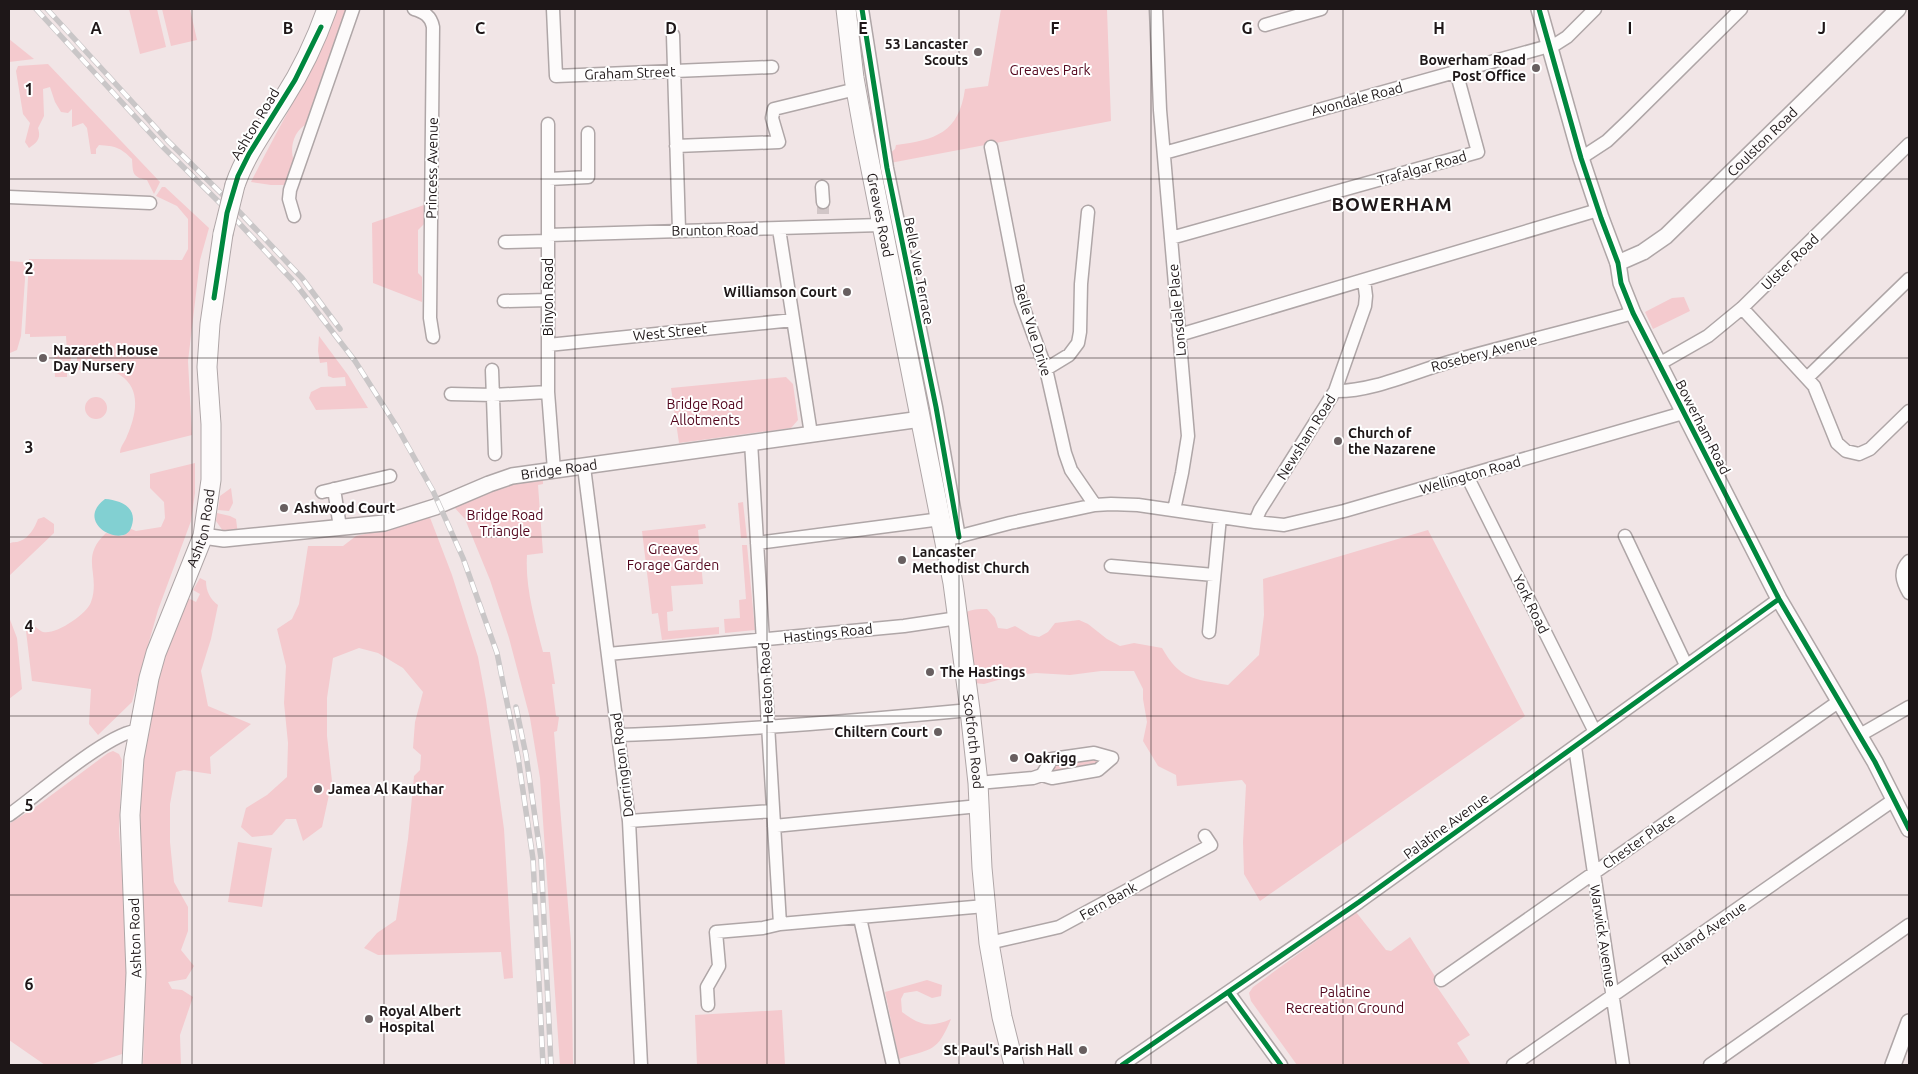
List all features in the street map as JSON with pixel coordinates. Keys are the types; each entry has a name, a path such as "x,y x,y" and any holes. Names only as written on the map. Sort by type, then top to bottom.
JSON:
{"main road":[{"name":"Ashton Road","path":"132,1065 136,973 130,815 134,758 156,653 203,536 211,480 208,367 210,324 223,234 235,185 249,154 299,73 327,9"},
{"name":"Greaves Road","path":"846,9 856,89 881,224 921,419"},
{"name":"Scotforth Road","path":"921,419 941,519 952,538 958,618 978,783 985,906 1002,1017 1014,1065"}],"street":[{"path":"294,216 289,199 290,190 353,9"},
{"name":"Princess Avenue","path":"414,9 427,15 432,20 433,27 430,311 433,337"},
{"name":"Graham Street","path":"553,9 556,76 772,67"},
{"name":"Belle Vue Terrace","path":"862,9 887,168 939,425 952,538"},
{"name":"Lonsdale Place","path":"1156,9 1160,110 1188,436 1186,455 1174,510"},
{"path":"1265,26 1321,9"},
{"name":"Bowerham Road","path":"1539,9 1581,158 1618,263 1622,283 1633,313 1779,599 1838,702 1860,735 1909,829"},
{"name":"Avondale Road","path":"1164,153 1556,44 1567,37 1595,9"},
{"path":"1581,158 1607,141 1741,9"},
{"name":"Coulston Road","path":"1618,263 1643,252 1666,236 1898,9"},
{"path":"673,35 679,230"},
{"name":"Trafalgar Road","path":"1170,238 1478,152 1456,71"},
{"path":"676,146 779,142 772,118 774,109 856,89"},
{"name":"Binyon Road","path":"548,124 548,392 554,470"},
{"path":"548,179 588,177 588,133"},
{"name":"Ulster Road","path":"1659,364 1708,336 1742,308 1909,144"},
{"name":"Belle Vue Drive","path":"991,147 1021,301 1046,369 1065,454 1072,470 1095,505"},
{"path":"822,187 823,215"},
{"path":"9,197 148,199"},
{"path":"1179,335 1598,210"},
{"path":"1046,369 1070,355 1078,343 1088,212"},
{"name":"Brunton Road","path":"505,242 679,230 779,229 823,215 881,224"},
{"path":"779,229 811,434"},
{"path":"1808,377 1909,279"},
{"name":"Newsham Road","path":"1255,522 1260,510 1335,391 1364,306 1366,296 1364,280"},
{"path":"504,301 548,300"},
{"path":"1742,308 1808,377 1814,386 1837,443 1846,451 1859,454 1870,449 1909,411"},
{"name":"Rosebery Avenue","path":"1335,391 1372,386 1447,363 1633,313"},
{"name":"West Street","path":"548,345 793,320"},
{"path":"492,370 495,454"},
{"path":"451,394 493,395 548,392"},
{"name":"Wellington Road","path":"1255,522 1284,525 1344,510 1683,413"},
{"name":"Bridge Road","path":"203,536 224,539 384,523 435,507 512,476 921,419"},
{"name":"Heaton Road","path":"751,442 780,924"},
{"name":"Dorrington Road","path":"584,467 629,822 641,1065"},
{"path":"340,528 328,491 390,476"},
{"name":"York Road","path":"1467,476 1595,732"},
{"path":"952,538 1010,523 1095,505 1110,504 1174,510 1255,522"},
{"path":"1209,632 1220,517"},
{"path":"757,543 941,519"},
{"path":"1625,536 1686,665"},
{"path":"1909,561 1905,565 1902,575 1903,583 1909,593"},
{"path":"1111,566 1214,576"},
{"name":"Palatine Avenue","path":"1122,1065 1367,896 1779,599"},
{"name":"Hastings Road","path":"608,654 904,626 958,618"},
{"name":"Chester Place","path":"1440,980 1838,702"},
{"path":"1860,735 1909,707"},
{"path":"619,735 768,727 970,710"},
{"path":"9,815 111,740 132,730 139,731"},
{"name":"Warwick Avenue","path":"1575,747 1623,1065"},
{"path":"978,783 1033,778 1042,775"},
{"name":"Rutland Avenue","path":"1513,1065 1895,799"},
{"path":"774,826 979,806"},
{"path":"629,822 773,812"},
{"name":"Fern Bank","path":"990,943 1059,927 1211,845 1205,836"},
{"path":"708,1005 707,987 719,966 710,932 985,906"},
{"path":"860,918 893,1065"},
{"path":"1710,1065 1909,925"},
{"path":"1228,992 1281,1065"},
{"path":"1893,1065 1909,1022"}],"green space":[{"path":"129,9 157,9 166,47 140,54"},
{"path":"162,9 190,9 197,40 171,46"},
{"path":"336,9 346,9 307,124 299,130 292,145 294,161 286,185 251,182 318,53"},
{"name":"Greaves Park","path":"1001,9 1107,9 1111,121 890,163 889,154 895,149 896,145 933,137 951,125 962,104 965,89 988,86"},
{"path":"9,39 34,59 9,62"},
{"path":"48,64 160,182 154,194 147,180 134,174 132,159 121,150 99,145 96,149 96,154 91,154 87,128 83,123 72,127 72,109 68,113 61,112 50,87 43,89 44,116 38,128 38,140 29,148 25,142 30,123 23,114 16,71 18,66"},
{"path":"162,187 165,187 209,228 200,260 188,361 192,435 120,453 135,411 132,387 120,375 105,368 95,367 79,370 77,368 77,355 71,355 67,377 55,377 54,351 67,351 66,336 30,337 30,334 25,334 29,259 182,260 188,249 188,219 177,206 156,196"},
{"path":"424,205 424,224 418,230 418,273 422,277 422,302 373,283 372,223"},
{"path":"9,261 23,262 26,265 21,336 17,350 10,353 9,356"},
{"path":"1684,297 1690,311 1653,329 1645,312 1672,298"},
{"path":"319,336 348,375 368,408 316,410 309,398 311,392 321,387 346,386 345,377 333,378 328,376 327,362 320,363 318,351"},
{"name":"Bridge Road Allotments","path":"786,377 793,384 798,420 791,428 679,443 671,388"},
{"path":"96,397 104,400 107,408 104,416 96,419 88,416 85,408 88,400"},
{"path":"195,463 195,493 191,521 158,610 132,702 98,735 89,724 91,689 32,681 26,631 33,625 43,632 49,632 70,623 84,612 91,602 93,592 92,558 98,542 106,533 122,536 131,529 136,531 161,527 165,518 164,502 150,488 150,474"},
{"name":"Bridge Road Triangle","path":"543,480 543,484 538,485 543,553 527,555 527,567 531,604 543,652 550,652 555,684 552,684 556,716 559,717 557,731 554,732 571,942 573,1065 560,1065 540,778 530,718 509,638 490,580 465,519 453,506 505,482"},
{"path":"231,488 233,503 229,511 218,510 220,496"},
{"path":"743,502 747,538 741,538 738,503"},
{"path":"217,513 236,519 238,535 223,531 216,521"},
{"path":"429,515 452,575 478,657 486,700 504,829 513,978 504,979 501,952 378,955 364,948 377,933 396,920 408,839 414,776 420,770 421,755 413,748 415,722 423,692 403,668 378,653 359,648 333,658 327,698 327,736 332,781 322,827 303,841 296,819 286,819 272,835 252,837 241,827 246,808 267,795 287,777 288,743 284,703 286,666 277,629 292,619 299,604 308,546 343,546 356,536 405,525"},
{"path":"44,517 54,524 54,533 9,576 9,544 23,540 29,535 38,519"},
{"name":"Greaves Forage Garden","path":"705,524 706,528 698,530 703,584 671,586 673,611 667,612 668,631 719,627 719,634 662,640 658,613 652,614 642,531"},
{"path":"1428,530 1525,716 1260,901 1244,874 1243,842 1246,785 1242,780 1177,786 1176,775 1158,766 1143,741 1147,722 1143,689 1134,671 1101,671 1070,675 1036,673 1012,676 984,684 974,683 964,613 987,609 995,618 998,628 1007,629 1015,626 1030,635 1039,637 1048,632 1055,623 1079,620 1120,646 1134,643 1162,648 1175,666 1189,676 1228,685 1259,655 1264,615 1263,579"},
{"path":"742,545 747,545 755,630 725,633 724,619 740,618 739,600 746,599"},
{"path":"200,578 206,581 209,594 218,605 211,639 201,671 208,706 251,724 210,757 211,774 184,770 176,772 170,804 170,842 174,882 188,907 188,931 181,950 194,966 186,979 168,982 172,989 182,990 193,997 180,1035 181,1065 143,1065 145,972 139,846 142,773 146,737 162,667 173,632 188,598 196,602 200,594 193,590"},
{"path":"9,617 17,638 22,689 9,699"},
{"path":"113,751 119,754 122,760 119,831 127,946 125,1053 89,1065 45,1065 9,1040 9,824"},
{"path":"1093,757 1100,761 1095,766 1058,773 1051,769 1056,762"},
{"path":"238,842 272,848 262,907 228,902"},
{"name":"Palatine Recreation Ground","path":"1356,912 1386,950 1391,951 1410,937 1436,978 1433,981 1470,1035 1457,1043 1471,1065 1297,1065 1251,1001 1249,993 1253,987"},
{"path":"927,980 942,985 941,996 932,998 917,991 904,993 901,999 902,1012 920,1023 926,1024 937,1024 951,1019 942,1038 932,1048 899,1059 885,992"},
{"path":"782,1010 785,1065 697,1065 695,1015"}],"water":[{"path":"105,499 122,503 131,510 133,521 131,528 126,534 119,536 111,534 97,524 94,517 97,508"}],"tunnel":[{"path":"823,202 823,215"}],"railway":[{"path":"36,9 163,147 224,207 295,283 355,361 397,427 433,491 463,558 497,653 518,757 533,859 543,1065"},
{"path":"47,9 168,141 230,202 302,278 340,329"},
{"path":"516,707 526,755 541,858 551,1065"}],"cycle path":[{"path":"862,9 887,168 936,407 959,537"},
{"path":"1539,9 1581,158 1618,263 1621,283 1633,313 1779,599 1875,762 1909,829"},
{"path":"214,298 227,213 238,176 249,154 295,80 321,27"},
{"path":"1122,1065 1359,902 1779,599"},
{"path":"1228,992 1281,1065"}],"place":[{"name":"53 Lancaster Scouts","path":"978,52"},
{"name":"Bowerham Road Post Office","path":"1536,68"},
{"name":"Williamson Court","path":"847,292"},
{"name":"Nazareth House Day Nursery","path":"43,358"},
{"name":"Church of the Nazarene","path":"1338,441"},
{"name":"Ashwood Court","path":"284,508"},
{"name":"Lancaster Methodist Church","path":"902,560"},
{"name":"The Hastings","path":"930,672"},
{"name":"Chiltern Court","path":"938,732"},
{"name":"Oakrigg","path":"1014,758"},
{"name":"Jamea Al Kauthar","path":"318,789"},
{"name":"Royal Albert Hospital","path":"369,1019"},
{"name":"St Paul's Parish Hall","path":"1083,1050"}],"district":[{"name":"BOWERHAM","path":"1392,204"}]}
